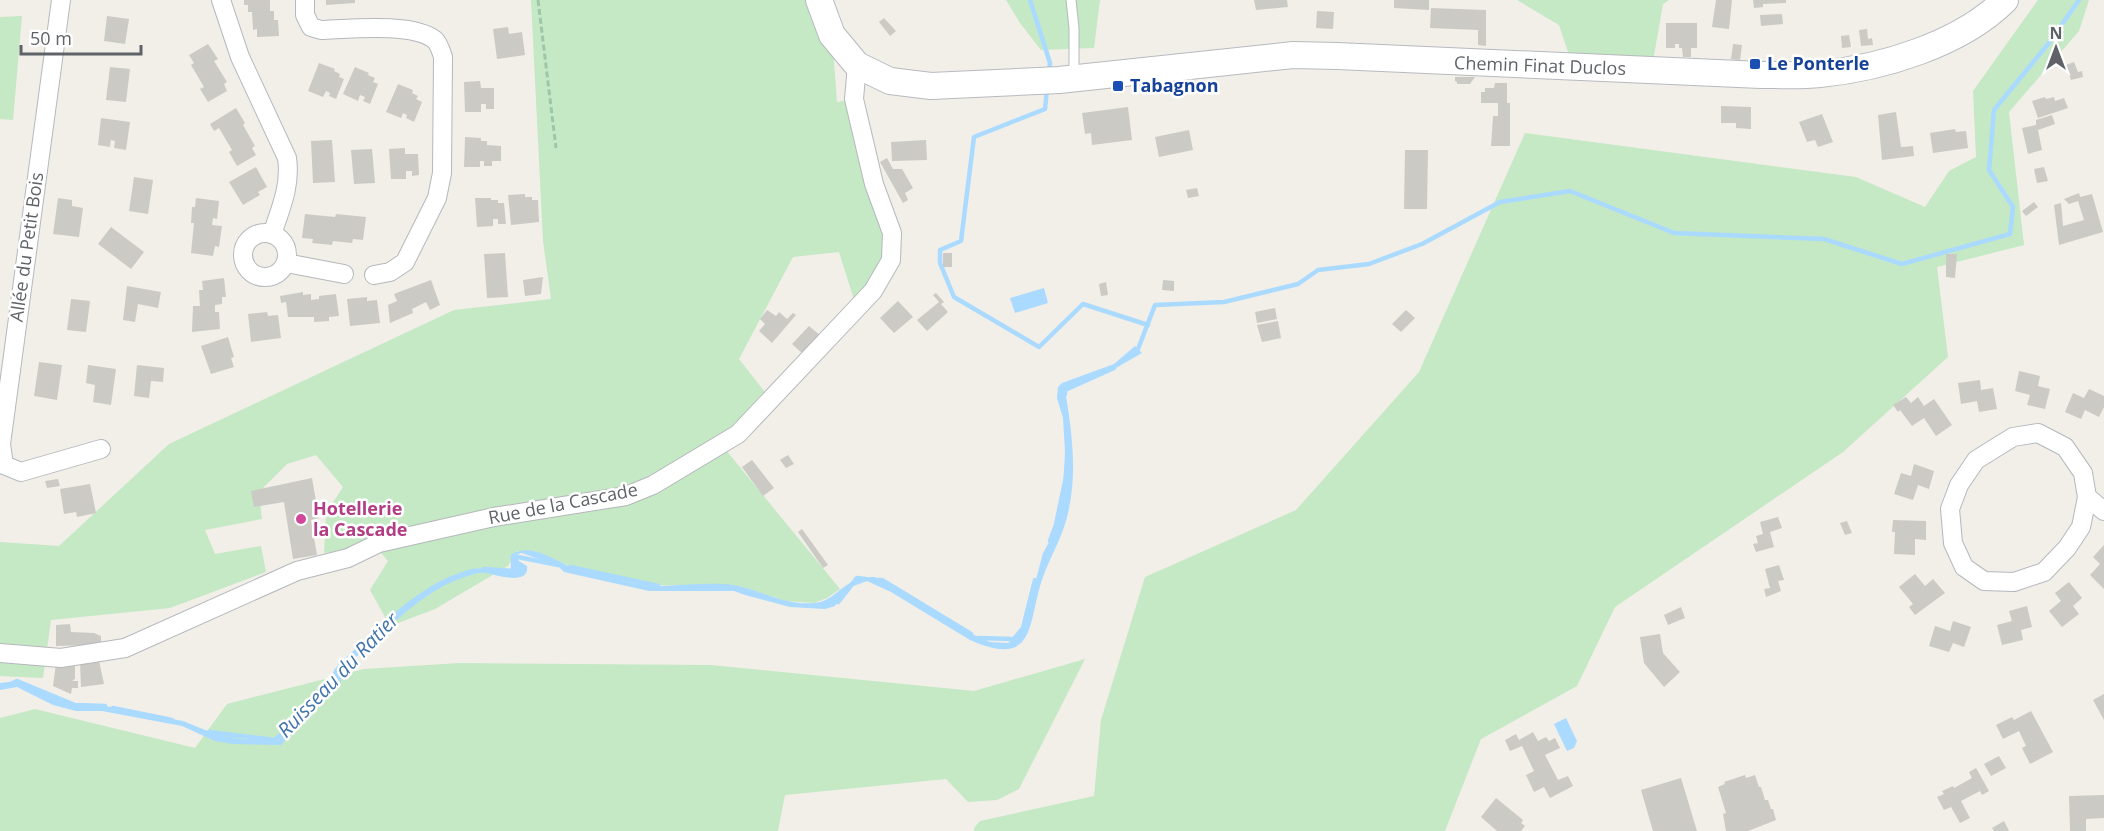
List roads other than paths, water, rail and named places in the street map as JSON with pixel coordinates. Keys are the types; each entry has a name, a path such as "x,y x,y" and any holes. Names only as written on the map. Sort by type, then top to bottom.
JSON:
{"main road":[{"path":"819,0 832,35 856,64"},
{"name":"Chemin Finat Duclos","path":"856,64 890,81 931,86 1066,79 1293,56 1761,75 1821,74 1917,52 1960,33 2005,0"}],"street":[{"name":"Allée du Petit Bois","path":"61,0 1,444 4,465 21,472 101,449"},
{"path":"221,0 240,57 287,158 289,175 287,191 272,234"},
{"path":"305,0 304,15 311,27 321,30 404,29 423,33 437,42 443,57 442,173 437,198 405,262 390,272 374,275"},
{"name":"Rue de la Cascade","path":"0,653 61,658 125,648 297,571 348,558 379,543 494,517 626,496 653,485 738,435 873,291 891,260 892,233 874,184 854,99 856,64"},
{"path":"258,234 272,234 284,242 288,256 286,263 277,274 263,277 250,271 243,258 246,243 258,234"},
{"path":"286,263 344,274"},
{"path":"2087,497 2081,526 2067,548 2044,572 2014,582 1984,581 1964,567 1953,543 1950,509 1959,485 1976,460 2013,437 2038,434 2065,447 2083,473 2087,497 2104,511"}],"lane":[{"path":"1066,79 1074,28 1071,0"}],"water":[{"path":"1044,288 1048,303 1015,313 1010,298"},
{"path":"1135,346 1142,353 1109,372 1065,390 1072,438 1073,469 1067,517 1043,577 1026,636 1019,645 1008,649 992,648 970,640 891,592 867,581 848,588 835,606 825,609 790,607 734,591 649,591 564,572 558,566 522,553 517,556 519,561 527,566 523,576 510,578 485,573 473,574 429,594 398,618 341,670 341,682 337,689 312,710 281,745 233,744 215,741 182,726 102,711 76,711 53,705 17,687 0,690 0,683 17,681 75,705 101,705 183,721 215,734 241,739 279,740 304,709 334,684 334,670 338,665 414,597 449,577 468,570 513,571 515,568 514,553 529,550 545,554 582,571 636,583 655,586 724,584 802,603 822,601 856,580 875,577 976,636 990,642 1008,643 1022,632 1043,553 1053,535 1062,507 1065,452 1063,418 1057,398 1058,387 1062,383 1114,364"},
{"path":"1566,718 1577,741 1574,748 1567,751 1554,724"}],"waterway":[{"path":"1030,0 1050,63 1049,72"},
{"name":"Ruisseau du Ratier","path":"1135,352 1155,305 1224,302 1298,284 1318,270 1369,264 1422,244 1500,202 1570,191 1674,233 1824,239 1902,264 2010,234 2013,207 1989,170 1994,110 2048,44 2079,0"},
{"path":"1047,89 1045,109 974,137 961,241 940,250 940,263 954,297 1039,347 1083,304 1148,325"},
{"name":"Ruisseau du Ratier","path":"1065,394 1065,390 1114,368"},
{"name":"Ruisseau du Ratier","path":"1050,541 1056,525 1066,477"},
{"name":"Ruisseau du Ratier","path":"484,569 513,571 513,556 558,565"},
{"name":"Ruisseau du Ratier","path":"570,567 658,586"},
{"name":"Ruisseau du Ratier","path":"838,602 857,578 866,579"},
{"name":"Ruisseau du Ratier","path":"877,580 882,580 971,634"},
{"name":"Ruisseau du Ratier","path":"978,638 1014,639 1023,628 1035,580"},
{"name":"Ruisseau du Ratier","path":"327,692 337,671"},
{"name":"Ruisseau du Ratier","path":"13,683 17,681 75,705 105,706"},
{"name":"Ruisseau du Ratier","path":"113,708 172,720"},
{"name":"Ruisseau du Ratier","path":"209,732 275,740 297,720"}],"place":[{"name":"Le Ponterle","path":"1755,64"},
{"name":"Tabagnon","path":"1118,86"},
{"name":"Hotellerie la Cascade","path":"301,519"}]}
